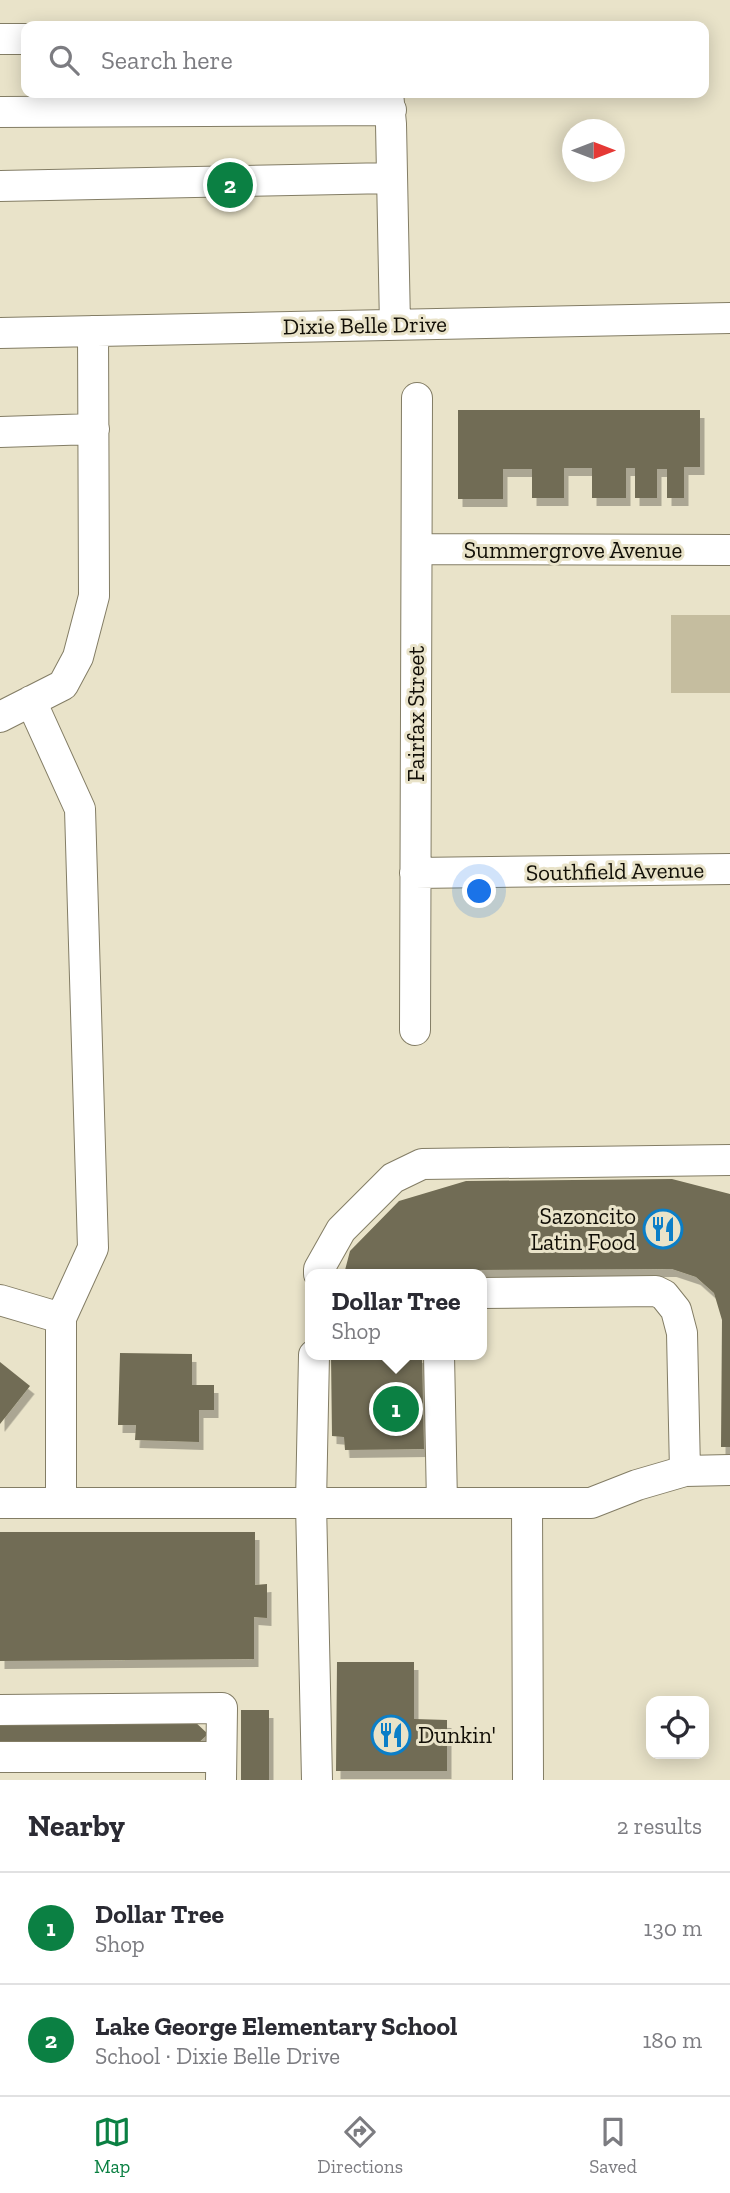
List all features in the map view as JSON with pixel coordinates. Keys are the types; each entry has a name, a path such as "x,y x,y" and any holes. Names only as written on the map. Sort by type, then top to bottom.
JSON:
{"street":[{"path":"0,39 21,39"},
{"path":"0,112 389,101 395,325"},
{"path":"0,186 392,178"},
{"name":"Dixie Belle Drive","path":"0,333 730,318"},
{"path":"0,717 63,685 78,657 94,596 93,331"},
{"name":"Fairfax Street","path":"415,1030 417,398"},
{"path":"0,432 94,429"},
{"name":"Summergrove Avenue","path":"417,549 730,550"},
{"path":"31,701 80,809 93,1248 61,1318 61,1503"},
{"name":"Southfield Avenue","path":"415,873 730,869"},
{"path":"319,1269 341,1230 393,1178 422,1164 730,1160"},
{"path":"487,1293 656,1291 664,1295 676,1310 682,1333 685,1471"},
{"path":"0,1300 61,1318"},
{"path":"314,1360 311,1503 317,1780"},
{"path":"439,1360 442,1503"},
{"path":"0,1503 591,1503 637,1485 685,1471 730,1470"},
{"path":"527,1503 528,1780"},
{"path":"0,1710 222,1708 221,1768 0,1758"}],"shaded area":[{"path":"671,615 730,615 730,693 671,693"}],"building":[{"path":"458,410 700,410 700,467 684,467 684,498 667,498 667,469 657,469 657,498 635,498 635,468 626,468 626,498 592,498 592,468 564,468 564,498 532,498 532,469 503,469 503,499 458,499"},
{"path":"672,1179 730,1194 730,1447 721,1447 722,1320 714,1293 696,1277 672,1269 345,1269 350,1251 399,1201 466,1181"},
{"path":"120,1353 192,1354 192,1385 214,1385 214,1410 199,1410 199,1442 135,1440 136,1425 118,1425"},
{"path":"331,1360 422,1360 424,1449 345,1450 344,1437 332,1436"},
{"path":"0,1362 30,1386 0,1424"},
{"path":"0,1532 255,1532 255,1585 267,1584 267,1618 254,1617 254,1659 0,1661"},
{"path":"337,1662 414,1662 414,1719 447,1720 447,1771 336,1771"},
{"path":"241,1710 269,1710 269,1780 241,1780"},
{"path":"0,1721 194,1721 208,1734 195,1746 0,1747"}],"place":[{"name":"Lake George Elementary School","path":"230,185"},
{"name":"Sazoncito Latin Food","path":"663,1229"},
{"name":"Dollar Tree","path":"396,1409"},
{"name":"Dunkin'","path":"391,1735"}]}
